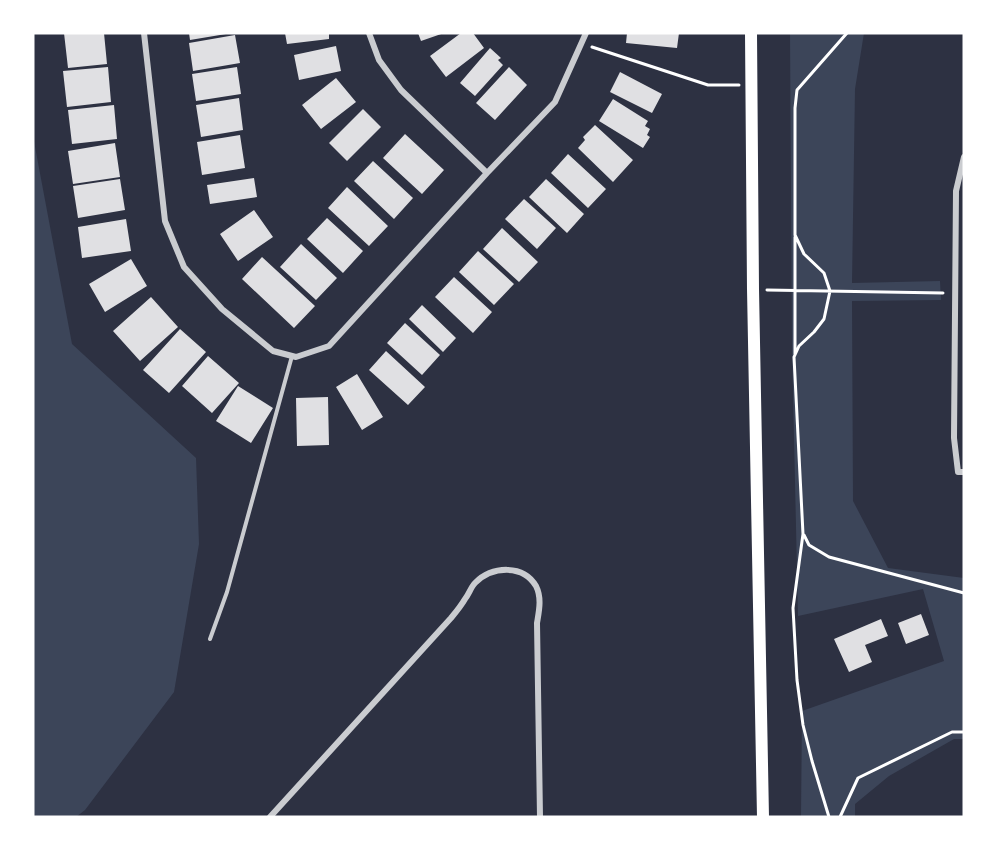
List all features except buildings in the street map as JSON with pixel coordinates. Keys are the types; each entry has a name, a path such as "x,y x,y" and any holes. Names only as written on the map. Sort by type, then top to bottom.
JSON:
{"main road":[{"path":"751,33 753,289 763,817"}],"street":[{"path":"144,33 165,221 184,267 222,309 273,351 296,357 329,346 555,102 586,33"},
{"path":"369,33 379,60 401,90 487,173"},
{"path":"964,157 956,191 954,438 958,472 964,472"},
{"path":"270,817 451,618 475,584 489,573 506,568 524,574 536,587 540,605 537,623 540,817"},
{"path":"277,810 283,817"}],"lane":[{"path":"210,639 226,592 292,356"}],"path":[{"path":"829,817 803,725 797,680 793,608 803,534 795,357 795,108 797,90 847,33"},
{"path":"582,43 708,85 751,84"},
{"path":"795,236 804,254 824,273 830,291 825,319 799,346 795,357"},
{"path":"753,289 955,293"},
{"path":"803,534 809,545 829,557 964,593"},
{"path":"840,817 858,778 952,732 964,732"}],"shaded area":[{"path":"790,33 864,33 855,89 852,283 940,281 941,300 852,301 853,501 888,568 964,578 964,739 954,739 889,776 855,804 855,817 801,817 802,711 944,661 923,589 798,616 792,347"},
{"path":"33,136 72,344 196,458 199,544 174,692 85,810 76,817 33,817"}]}
